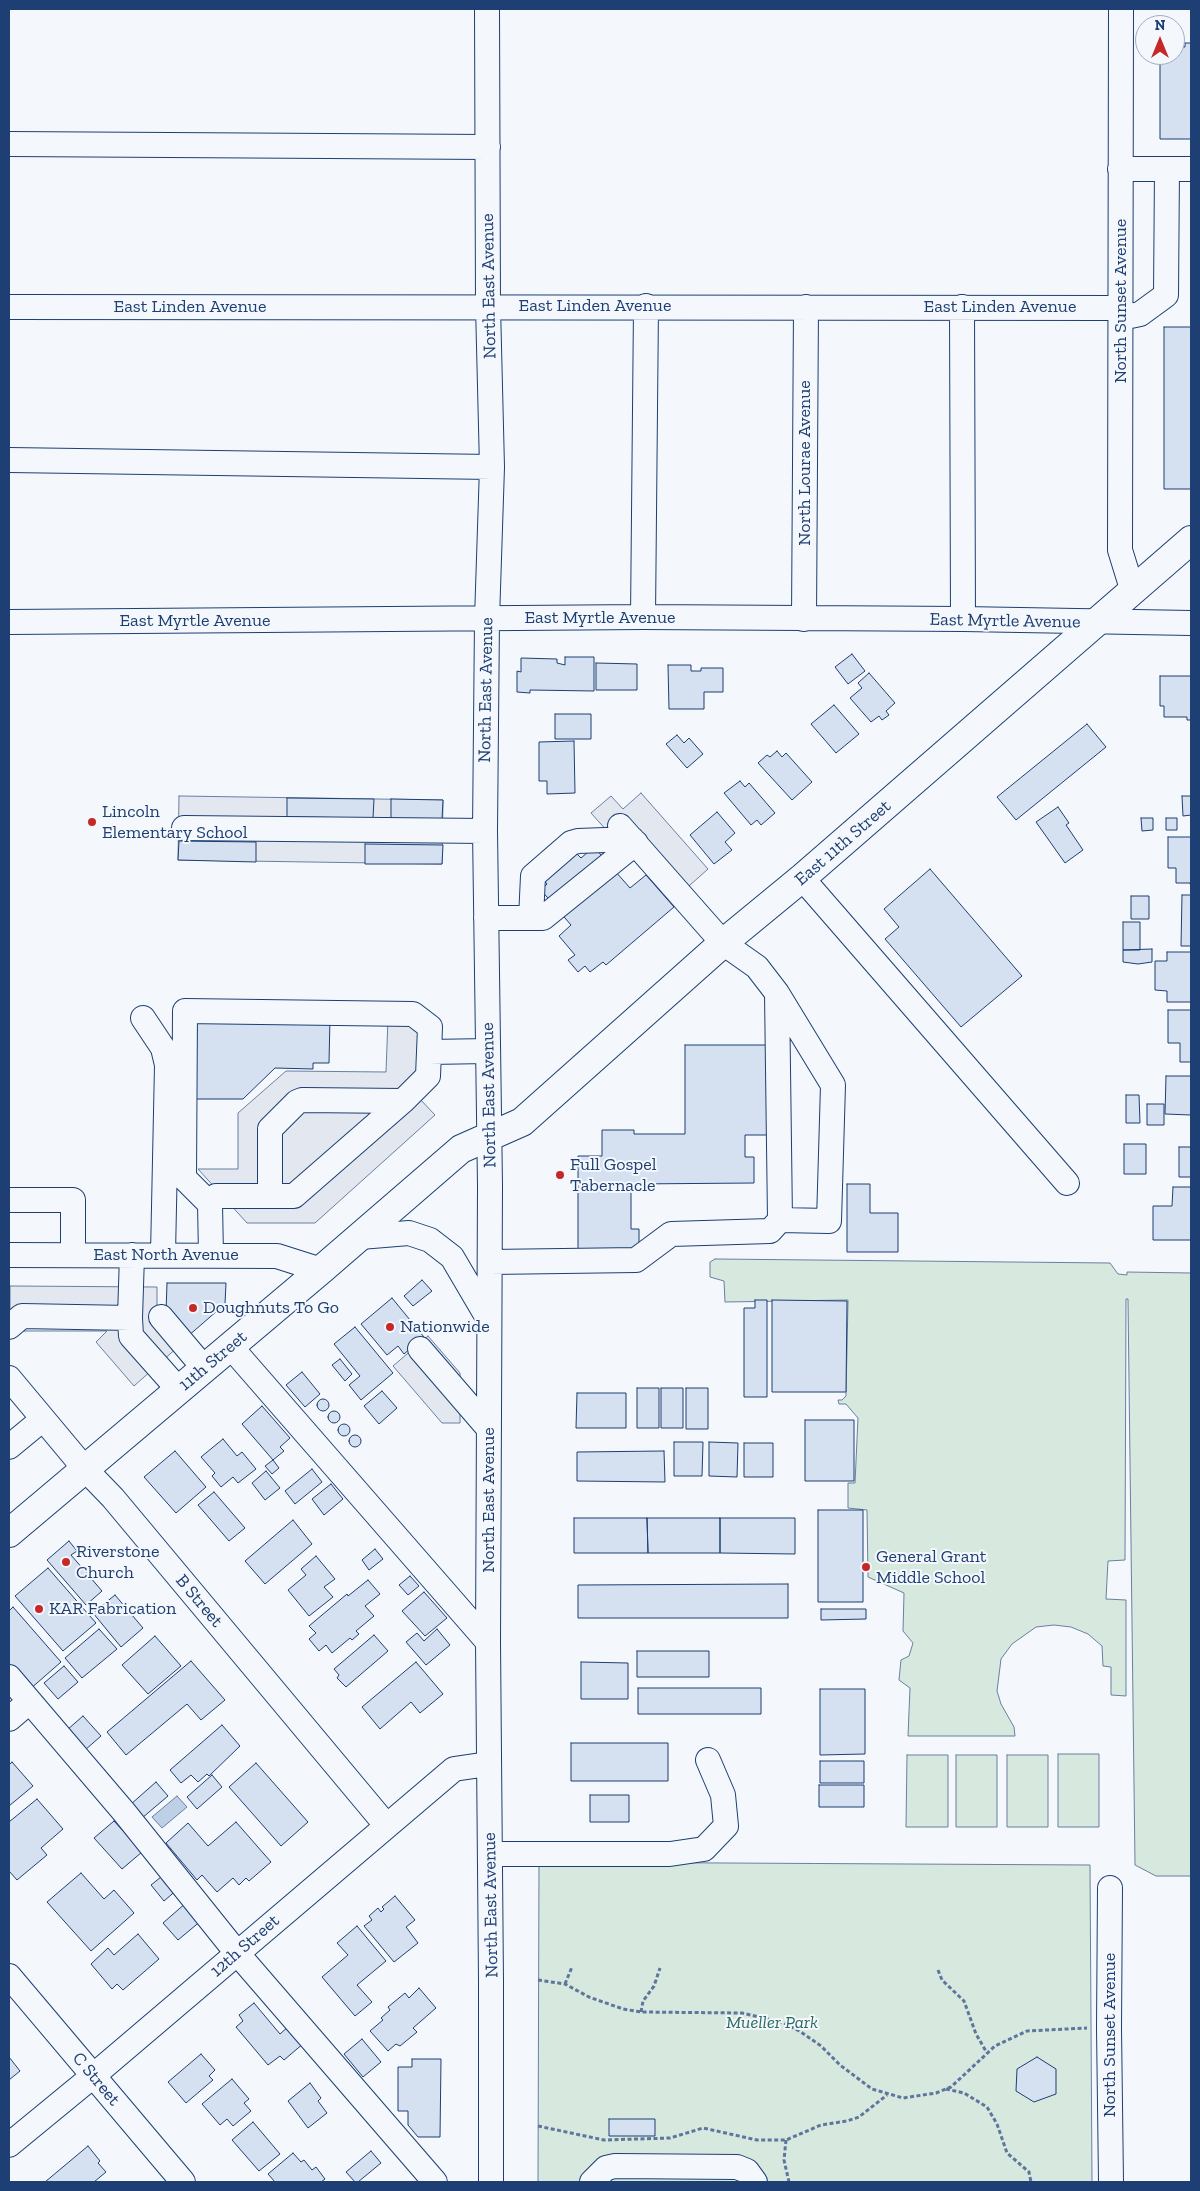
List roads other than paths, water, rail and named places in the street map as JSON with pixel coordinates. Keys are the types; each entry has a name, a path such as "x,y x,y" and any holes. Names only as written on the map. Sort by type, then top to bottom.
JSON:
{"main road":[{"name":"East 11th Street","path":"489,1136 522,1122 723,943 802,878 1098,623 1191,540"},
{"name":"11th Street","path":"9,1533 360,1237 462,1148 489,1136"}],"street":[{"name":"North East Avenue","path":"487,9 488,306 492,466 487,620 485,831 490,1262 488,1764 491,2182"},
{"name":"North Sunset Avenue","path":"1121,9 1120,550 1133,592"},
{"path":"9,144 488,147"},
{"path":"1120,169 1191,169"},
{"name":"East Linden Avenue","path":"9,307 962,307 1140,314 1166,295 1167,169"},
{"path":"643,617 646,306"},
{"name":"North Lourae Avenue","path":"804,619 806,307"},
{"path":"962,307 963,619"},
{"path":"9,460 492,466"},
{"name":"East Myrtle Avenue","path":"9,622 487,620 643,617 963,619 1098,623 1191,623"},
{"path":"184,828 485,831"},
{"path":"486,918 531,918 548,915 629,836"},
{"path":"531,918 533,876 571,843 578,840 629,836"},
{"path":"629,836 723,943 757,968 778,993 833,1085 830,1221 780,1220"},
{"path":"802,878 1067,1183"},
{"path":"490,1262 636,1260 671,1234 770,1231 780,1220 778,993"},
{"path":"210,1204 184,1178 185,1011 413,1014 430,1027 428,1076 403,1101 294,1196 216,1196 210,1204 211,1255"},
{"path":"143,1018 163,1048 167,1065 163,1254"},
{"path":"429,1052 488,1051"},
{"path":"270,1196 270,1129 297,1102 302,1100 403,1101"},
{"path":"9,1200 73,1200 73,1254"},
{"path":"360,1237 409,1233 430,1240 452,1257 489,1320"},
{"name":"East North Avenue","path":"9,1255 163,1254 277,1256 321,1270"},
{"path":"132,1255 131,1336 179,1390"},
{"path":"9,1328 22,1316 130,1318"},
{"path":"161,1317 204,1368"},
{"path":"230,1346 488,1642"},
{"path":"420,1349 489,1429"},
{"name":"B Street","path":"9,1378 85,1469 113,1498 386,1825"},
{"path":"9,1447 43,1419"},
{"path":"9,1677 124,1812 237,1953 435,2182"},
{"path":"9,1719 29,1702"},
{"path":"490,1854 670,1854 704,1849 726,1826 723,1795 708,1760"},
{"name":"12th Street","path":"9,2145 94,2076 386,1825 454,1769 488,1764"},
{"name":"North Sunset Avenue","path":"1110,1888 1111,2182"},
{"name":"C Street","path":"9,1976 183,2182"},
{"path":"592,2182 606,2168 614,2166 737,2167 747,2171 755,2182"}],"water":[{"path":"177,1796 187,1807 162,1828 152,1817"}],"place":[{"name":"Lincoln Elementary School","path":"92,822"},
{"name":"Full Gospel Tabernacle","path":"560,1175"},
{"name":"Doughnuts To Go","path":"193,1308"},
{"name":"Nationwide","path":"390,1327"},
{"name":"Riverstone Church","path":"66,1562"},
{"name":"General Grant Middle School","path":"866,1567"},
{"name":"KAR Fabrication","path":"39,1609"}],"park label":[{"name":"Mueller Park","path":"772,2023"}]}
